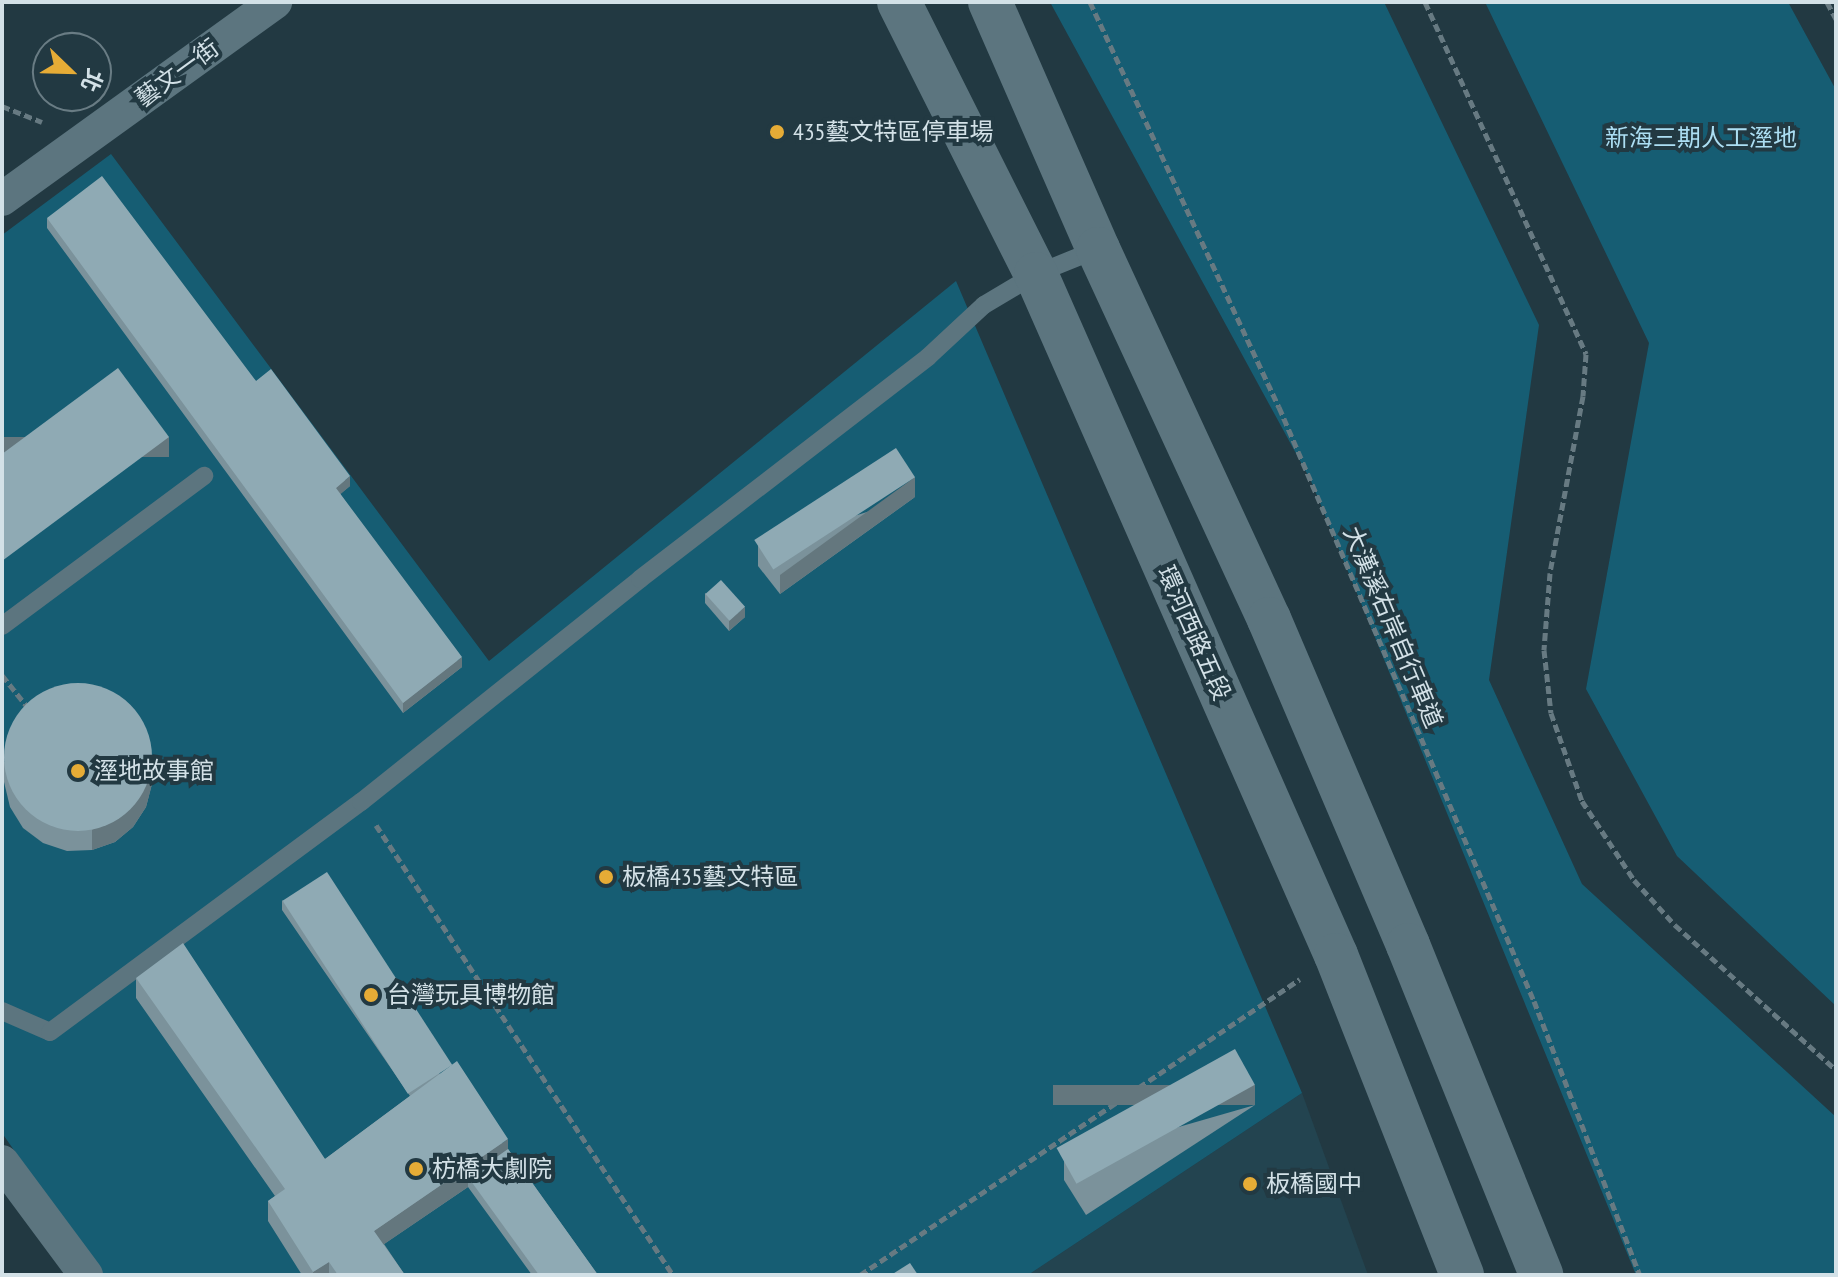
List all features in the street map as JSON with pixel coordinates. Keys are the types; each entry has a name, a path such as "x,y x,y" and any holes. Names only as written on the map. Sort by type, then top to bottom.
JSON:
{"street":[{"name":"藝文一街","path":"2,199 275,2"},
{"name":"環河西路五段","path":"899,2 1036,274 1336,955 1462,1275"},
{"path":"990,2 1098,249 1269,619 1408,945 1541,1275"},
{"path":"2,1162 86,1275"}],"lane":[{"path":"2,1011 50,1032 361,802 652,570 928,357 984,305 1036,274 1098,249"},
{"path":"2,626 204,476"}],"path":[{"name":"大漢溪右岸自行車道","path":"1090,2 1297,450 1534,1001 1640,1275"},
{"path":"1425,2 1586,354 1583,396 1550,573 1544,650 1551,713 1582,801 1634,880 1675,925 1836,1070"},
{"path":"1827,2 1836,19"},
{"path":"2,106 42,122"},
{"path":"2,675 35,716"},
{"path":"361,802 673,1275"},
{"path":"860,1275 1336,955"}],"shaded area":[{"name":"板橋國中","path":"1302,1093 1368,1275 1028,1275"}],"green space":[{"path":"1050,2 1384,2 1539,325 1489,680 1582,884 1836,1117 1836,1275 1636,1275 1311,481"},
{"name":"新海三期人工溼地","path":"1485,2 1788,2 1836,90 1836,1006 1677,856 1586,689 1649,343"},
{"name":"板橋435藝文特區","path":"111,154 489,661 956,281 1302,1093 1028,1275 101,1275 2,1133 2,235"}],"building":[{"path":"102,176 256,381 271,369 350,476 336,488 462,657 403,703 47,218"},
{"path":"118,368 169,437 2,561 2,454"},
{"path":"896,448 915,477 773,569 754,540"},
{"path":"721,580 745,607 729,621 705,594"},
{"name":"溼地故事館","path":"78,683 106,689 130,705 146,729 152,757 146,785 130,809 106,825 78,831 50,825 26,809 10,785 4,757 10,729 26,705 50,689"},
{"name":"台灣玩具博物館","path":"327,872 452,1065 408,1094 283,901"},
{"path":"183,943 325,1159 457,1061 508,1139 374,1231 405,1275 338,1275 329,1262 313,1272 268,1201 285,1189 136,978"},
{"path":"1235,1049 1255,1085 1076,1184 1057,1148"},
{"path":"508,1149 598,1275 539,1275 468,1177"},
{"path":"910,1263 918,1275 891,1275"}],"place":[{"name":"435藝文特區停車場","path":"777,132"},
{"name":"溼地故事館","path":"78,771"},
{"name":"板橋435藝文特區","path":"606,877"},
{"name":"台灣玩具博物館","path":"371,995"},
{"name":"枋橋大劇院","path":"416,1169"},
{"name":"板橋國中","path":"1250,1184"}]}
